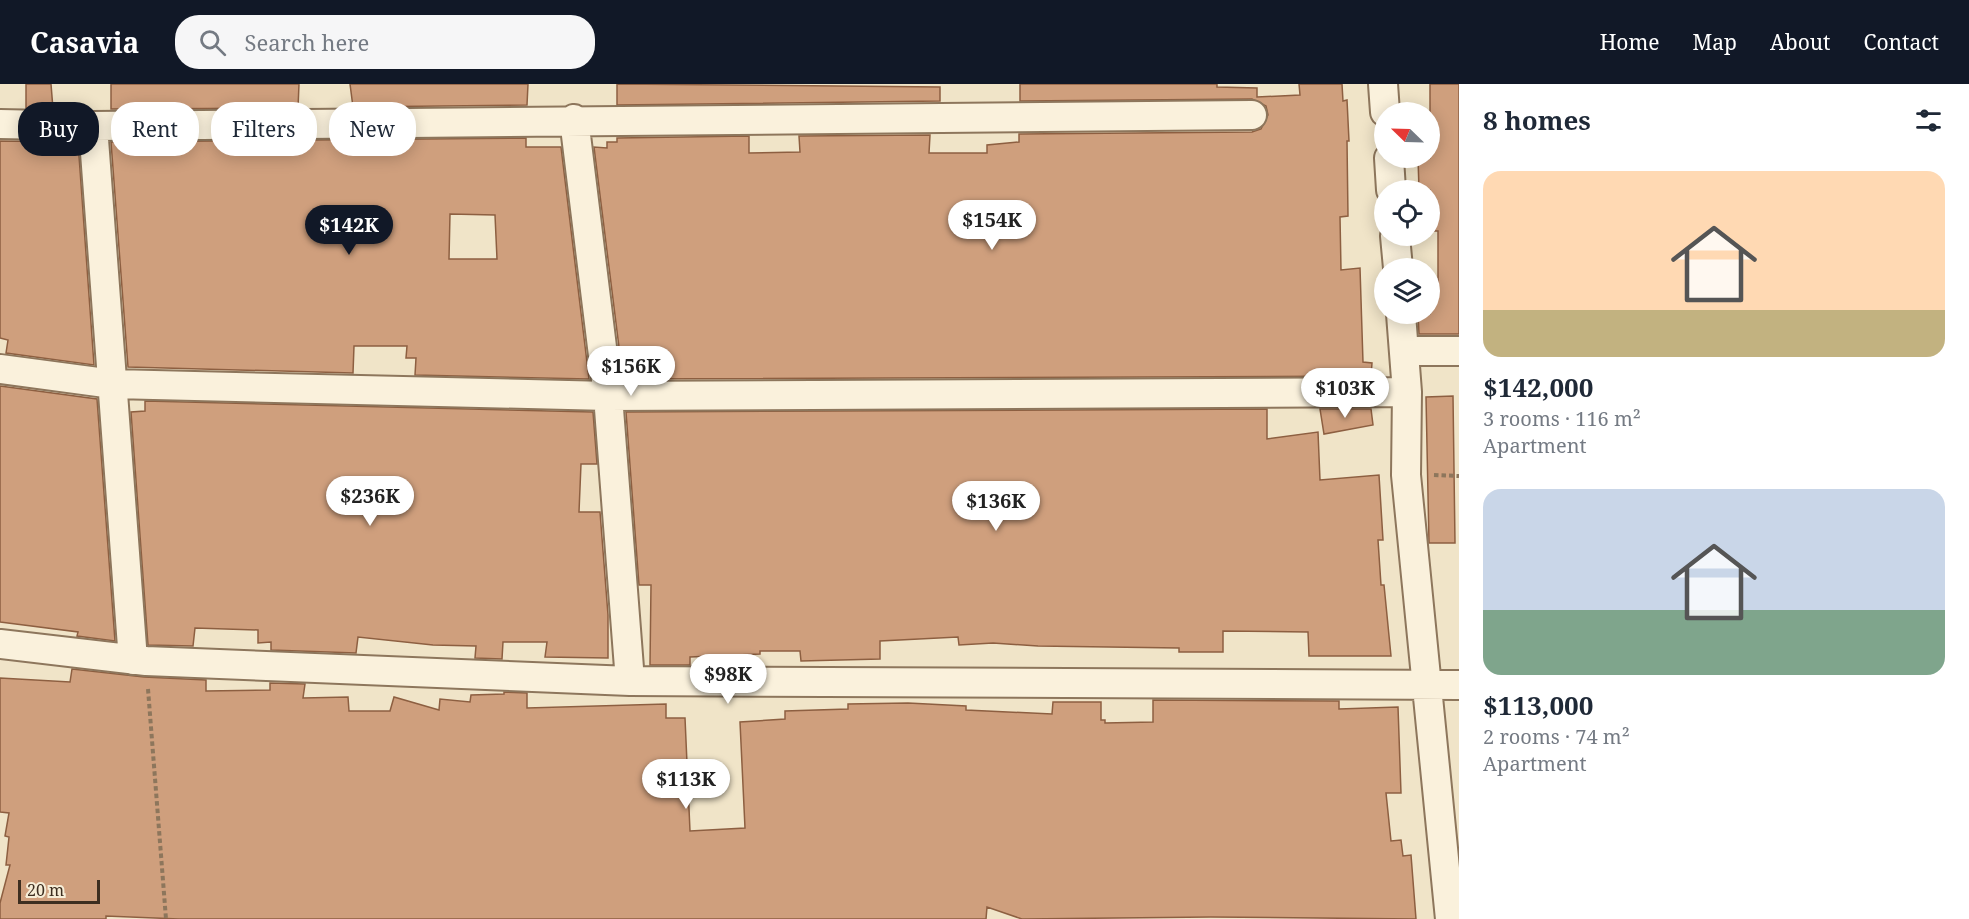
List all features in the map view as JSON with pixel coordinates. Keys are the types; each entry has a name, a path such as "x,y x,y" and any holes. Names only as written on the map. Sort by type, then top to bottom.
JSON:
{"street":[{"path":"1383,84 1384,102"},
{"path":"99,126 574,119 1252,115"},
{"path":"574,119 608,396 630,681"},
{"path":"0,124 18,124"},
{"path":"95,156 113,384 140,661"},
{"path":"1402,324 1407,392 1406,475 1450,919"},
{"path":"1404,351 1459,351"},
{"path":"0,369 113,384 608,396 1407,392"},
{"path":"0,644 140,661 630,681 1459,685"}],"path":[{"path":"140,661 166,919"}],"building":[{"path":"26,84 51,84 52,102 26,102"},
{"path":"111,84 299,84 298,102 211,102 211,108 199,109 199,102 111,102"},
{"path":"350,84 528,84 527,105 416,106 416,102 352,102"},
{"path":"617,84 940,87 940,101 617,105"},
{"path":"1020,84 1217,84 1217,87 1257,88 1257,97 1300,95 1299,84 1342,84 1343,101 1347,100 1349,141 1347,141 1348,216 1340,217 1341,270 1360,268 1363,362 1372,363 1371,376 623,379 594,147 607,148 607,142 617,142 617,138 749,136 749,153 800,152 799,136 930,135 929,153 987,153 987,145 1019,142 1019,134 1252,132 1261,129 1268,115 1266,106 1252,99 1020,101"},
{"path":"1430,84 1459,84 1459,334 1419,334 1418,324 1440,324 1438,246 1440,246 1440,180 1419,180 1418,168 1440,168 1440,102 1430,102"},
{"path":"526,138 526,147 561,147 589,379 415,375 416,358 406,358 407,346 354,346 353,373 128,367 112,156 199,156 199,141 211,141 211,156 317,156 317,140 329,140 329,156 416,156 416,139","holes":["450,214 495,215 497,259 449,259"]},
{"path":"0,141 18,141 18,156 79,156 94,365 6,353 8,340 0,338"},
{"path":"0,386 97,399 115,641 77,636 78,632 0,622"},
{"path":"1453,396 1455,543 1429,543 1426,397"},
{"path":"145,401 593,412 597,464 581,464 579,512 600,512 608,615 608,658 545,657 547,642 503,642 502,659 475,658 476,646 433,645 358,637 356,653 271,650 271,642 258,643 258,630 195,628 193,646 148,645 131,412 145,411"},
{"path":"1267,409 1267,439 1318,432 1320,480 1379,475 1383,540 1378,540 1381,585 1384,585 1391,656 1309,656 1308,632 1223,631 1223,652 1179,652 1179,648 993,643 959,645 958,637 880,641 880,659 801,661 800,651 760,651 760,654 690,657 690,665 650,665 651,585 639,585 626,412"},
{"path":"1320,409 1371,409 1373,425 1324,434"},
{"path":"72,669 144,677 206,680 206,691 270,690 270,683 305,684 303,698 348,697 349,711 390,711 394,697 439,710 440,699 470,702 471,695 504,694 504,692 527,693 527,708 666,704 666,718 685,718 690,831 745,828 740,722 785,719 785,711 848,709 848,704 908,703 966,706 966,710 1052,714 1053,702 1101,702 1101,720 1105,720 1105,723 1153,722 1153,700 1339,701 1339,709 1398,707 1401,793 1386,793 1391,841 1401,840 1403,856 1411,855 1416,919 1211,917 1022,919 987,907 986,919 179,919 106,916 106,919 0,919 0,903 10,865 6,865 9,837 5,836 9,813 0,812 0,678 70,682"}]}
